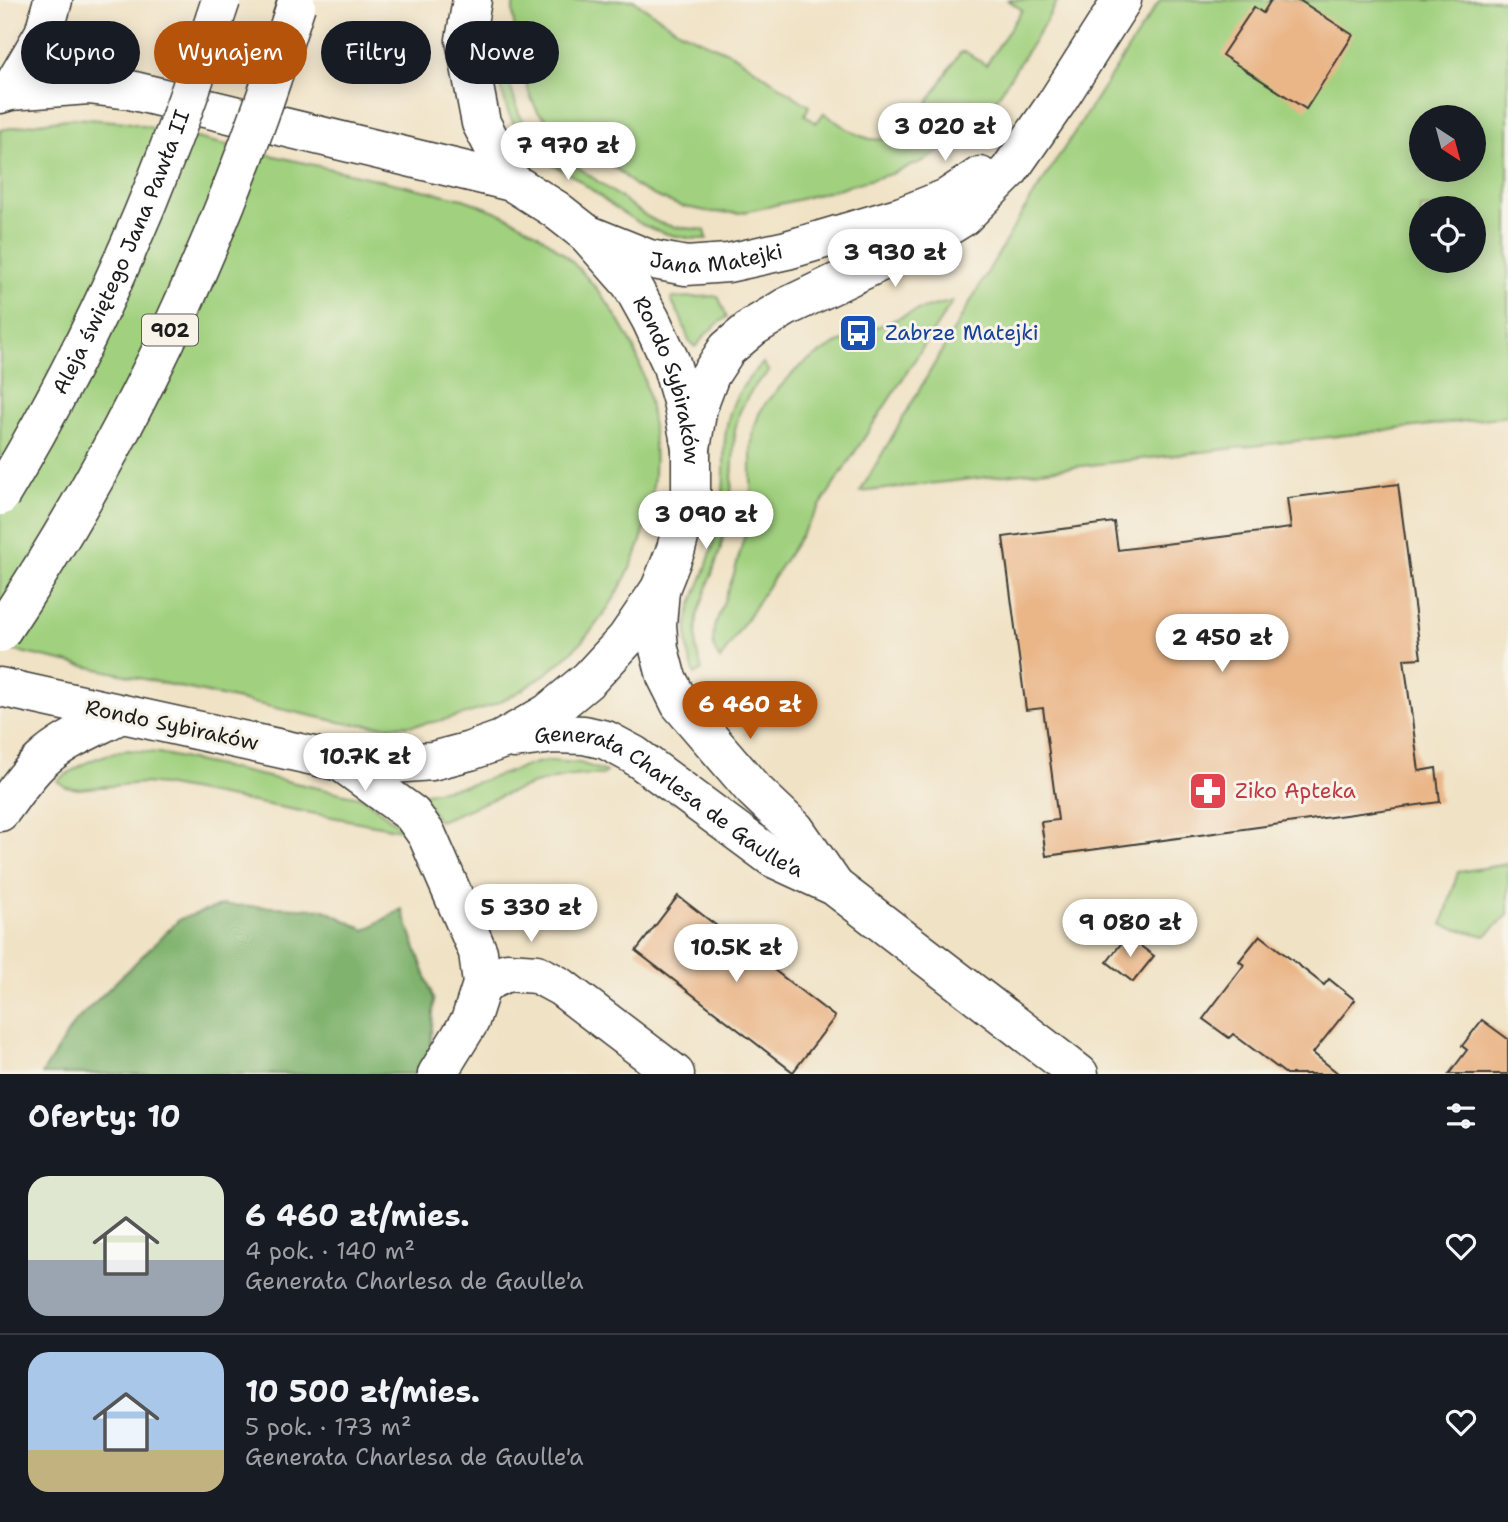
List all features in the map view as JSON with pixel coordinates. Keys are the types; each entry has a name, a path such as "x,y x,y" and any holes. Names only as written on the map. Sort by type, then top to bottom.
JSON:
{"main road":[{"path":"5,93 44,33 52,0"},
{"name":"Aleja świętego Jana Pawła II","path":"0,496 62,386 132,239 166,158 221,0"},
{"path":"472,0 465,40 481,123 512,182"},
{"name":"Jana Matejki","path":"691,448 698,407 710,375 727,349 753,327 786,307 880,264 963,217 1009,172 1122,0"},
{"name":"902","path":"0,633 80,504 163,346 235,179 297,3"},
{"name":"Rondo Sybiraków","path":"0,687 341,762 392,764 432,761 470,751 501,740 548,713 589,678 626,639 660,589 676,548 691,493 691,448 682,401 671,363 631,284 587,234 555,209 512,182 130,90 88,85 5,93"},
{"name":"Jana Matejki","path":"587,234 649,259 686,266 728,263 787,250 902,216 947,198 1000,160 1028,135 1056,102"},
{"name":"Generała Charlesa de Gaulle'a","path":"660,589 657,625 659,649 666,676 680,704 753,789 795,829 834,886"},
{"path":"0,812 41,760 58,747 121,714"},
{"name":"Generała Charlesa de Gaulle'a","path":"501,740 554,734 584,734 606,740 634,755 773,858 834,886 1079,1074"},
{"path":"341,762 412,814 427,835 478,952 482,984 470,1021 437,1074"},
{"path":"482,984 507,972 537,974 561,988 674,1074"}],"green space":[{"path":"514,0 633,0 680,31 734,55 809,106 805,115 816,123 824,113 856,134 878,140 894,136 920,113 961,52 966,52 986,65 1022,10 1008,0 1058,0 992,106 964,137 923,161 891,174 740,213 711,212 680,206 635,186 619,171 570,139 538,112 526,84 559,84 559,21 514,21"},
{"path":"1160,0 1508,0 1508,416 860,492 1019,218"},
{"path":"501,84 510,84 519,114 533,135 544,145 646,216 675,227 705,230 707,239 668,234 636,221 552,164 538,154 516,128"},
{"path":"75,118 126,122 463,199 508,216 539,234 583,274 619,321 638,360 652,419 654,469 650,507 640,544 625,579 582,641 554,668 522,690 474,712 423,724 384,726 344,723 16,651 0,645 0,130"},
{"path":"718,296 727,317 695,347 689,341 671,300"},
{"path":"953,301 720,660 713,641 714,628 744,538 751,502 751,447 754,429 767,401 807,361 836,344 918,310"},
{"path":"763,363 769,372 748,396 735,429 731,496 726,523 720,551 697,617 696,648 702,670 695,675 688,646 688,621 719,519 727,423 738,395"},
{"path":"127,750 159,753 363,798 406,831 163,785 143,783 79,789 66,787 57,781 90,761"},
{"path":"550,761 580,763 606,772 603,775 561,778 519,789 439,821 421,797 426,793 472,784"},
{"path":"1508,864 1508,915 1485,936 1442,925 1458,872"},
{"path":"223,905 323,909 365,930 402,909 434,1000 430,1053 416,1074 42,1074 74,1023 180,919"}],"building":[{"path":"1271,0 1299,0 1353,35 1306,109 1222,55 1254,7 1263,13"},
{"path":"1398,484 1421,658 1404,659 1419,771 1436,768 1440,802 1046,856 1041,822 1058,820 1043,708 1026,710 1003,537 1114,522 1118,550 1291,528 1287,498"},
{"path":"678,896 835,1017 793,1072 636,951"},
{"path":"1260,935 1324,985 1329,979 1355,1000 1313,1053 1339,1074 1286,1074 1233,1034 1229,1038 1203,1019 1244,965 1239,961"},
{"path":"1127,936 1154,956 1133,982 1107,962"},
{"path":"1482,1020 1508,1039 1508,1074 1449,1074 1467,1050 1462,1046"}],"place":[{"name":"Zabrze Matejki","path":"858,333"},
{"name":"Ziko Apteka","path":"1208,791"}]}
